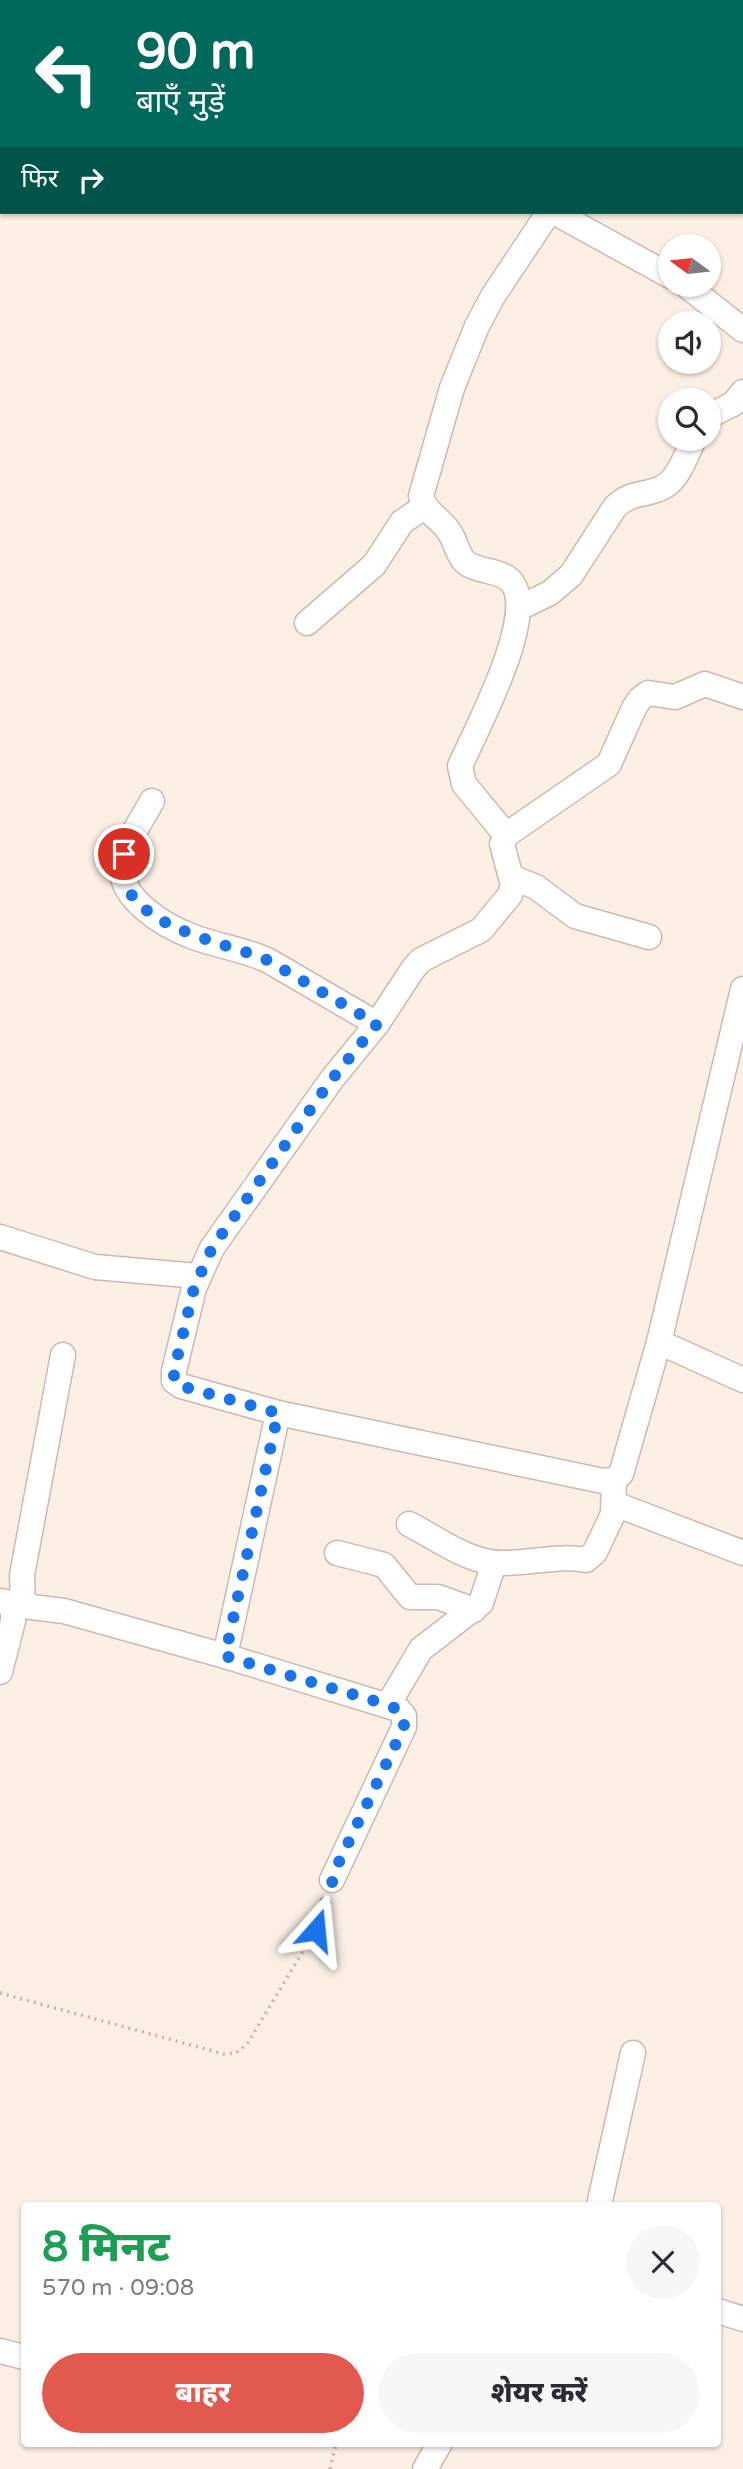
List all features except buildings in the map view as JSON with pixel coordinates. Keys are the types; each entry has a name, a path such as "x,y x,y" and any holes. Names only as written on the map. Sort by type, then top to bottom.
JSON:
{"street":[{"path":"506,835 464,785 460,766 514,637 519,608 515,585 508,578 473,567 464,561 450,533 424,507 421,496 462,361 485,308 556,214"},
{"path":"559,214 658,269"},
{"path":"702,298 743,330"},
{"path":"721,410 733,404 743,392"},
{"path":"519,608 550,593 571,575 615,507 624,499 666,486 687,451"},
{"path":"307,623 374,565 402,522 424,507"},
{"path":"743,697 705,684 675,697 648,693 634,708 609,764 506,835 502,844 513,885 510,895 481,930 421,960 212,1248 198,1276 174,1371 174,1381 181,1386 278,1413 603,1481 614,1492 743,1553"},
{"path":"152,802 124,854 121,867 124,878 142,907 192,937 252,953 269,961 377,1024"},
{"path":"511,877 536,887 575,916 649,937"},
{"path":"409,1524 468,1555 494,1563 592,1558 621,1474 659,1342 743,989"},
{"path":"0,1237 95,1267 198,1276"},
{"path":"659,1342 743,1380"},
{"path":"0,1672 13,1621 12,1605 22,1575 63,1355"},
{"path":"225,1656 278,1413"},
{"path":"337,1553 384,1565 410,1597 438,1597 474,1610"},
{"path":"388,1705 421,1649 474,1610 485,1594 494,1563"},
{"path":"12,1605 64,1611 225,1656 398,1709 404,1716 404,1727 332,1880"},
{"path":"600,2202 633,2053"},
{"path":"721,2312 743,2319"},
{"path":"0,2351 21,2356"},
{"path":"425,2469 438,2447"}],"path":[{"path":"0,1993 224,2054 236,2053 247,2043 316,1930 332,1880"},
{"path":"330,2469 335,2447"}],"route":[{"path":"124,854 121,867 124,878 142,907 192,937 252,953 269,961 377,1024 332,1079 212,1248 194,1288 174,1371 174,1381 181,1386 278,1413 258,1516 225,1656 388,1705 398,1709 404,1716 404,1727 339,1862 316,1930"}]}
